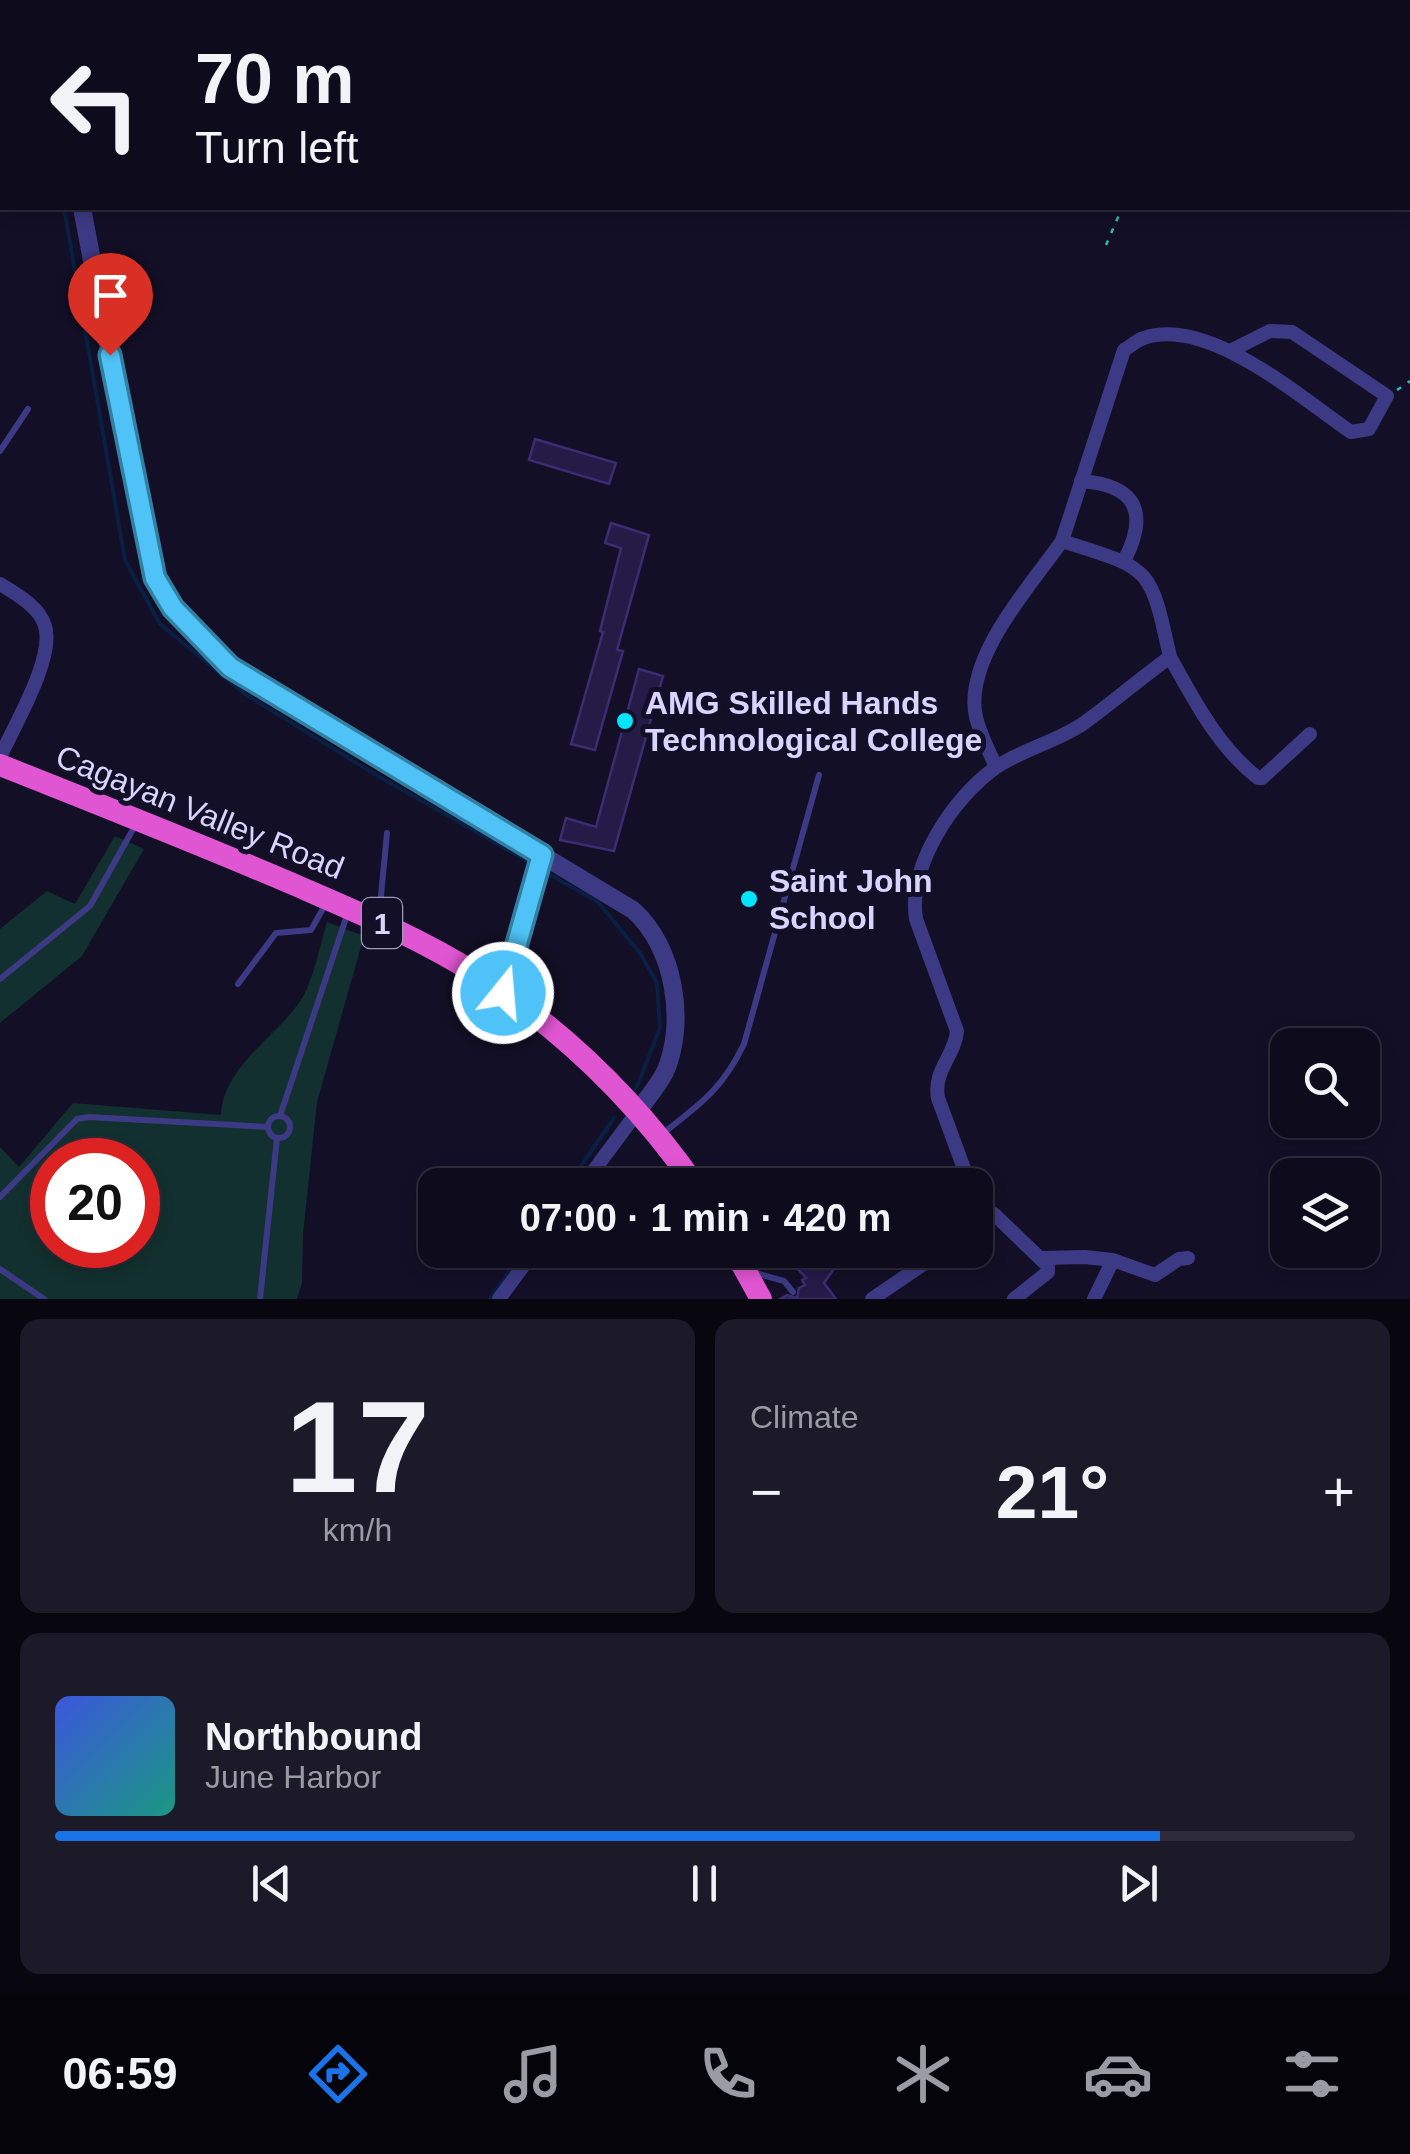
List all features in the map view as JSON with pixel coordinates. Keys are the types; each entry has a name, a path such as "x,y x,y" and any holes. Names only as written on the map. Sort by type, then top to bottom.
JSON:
{"highway":[{"name":"Cagayan Valley Road","path":"0,765 139,819 434,949 556,1033 638,1111 683,1168"},
{"path":"745,1268 762,1299"}],"street":[{"path":"82,210 145,539 155,578 173,608 230,667 633,910 656,935 674,1005 670,1058 663,1076 596,1168"},
{"path":"996,768 976,715 976,679 1000,628 1062,540 1124,350 1143,338 1162,335 1186,336 1230,351 1350,432 1369,429 1387,396 1292,332 1270,331 1230,351"},
{"path":"1081,481 1115,487 1132,502 1138,528 1124,561"},
{"path":"1062,540 1142,571 1153,589 1170,657 1216,732 1258,778 1310,734"},
{"path":"0,584 22,597 45,623 47,648 0,757"},
{"path":"964,1168 936,1085 942,1064 956,1042 957,1030 916,919 916,880 961,799 996,768 1082,724 1170,657"},
{"path":"993,1216 1042,1258 1048,1272 1014,1299"},
{"path":"1042,1258 1084,1256 1113,1260 1155,1275 1179,1259 1188,1258"},
{"path":"1094,1299 1113,1260"},
{"path":"499,1299 522,1268"},
{"path":"872,1299 918,1268"}],"lane":[{"path":"0,451 28,409"},
{"path":"660,1136 717,1090 744,1044 819,774"},
{"path":"0,980 90,906 139,819"},
{"path":"378,922 388,833"},
{"path":"503,993 542,855"},
{"path":"238,984 276,933 312,930 338,904"},
{"path":"280,1116 290,1123 290,1132 277,1138 268,1131 268,1122 280,1116 338,904"},
{"path":"0,1198 77,1119 268,1127"},
{"path":"260,1299 277,1138"},
{"path":"0,1183 8,1190"},
{"path":"756,1268 793,1292"},
{"path":"0,1269 44,1299"}],"path":[{"path":"1106,245 1121,210"}],"green space":[{"path":"115,836 144,849 82,956 0,1023 0,929 47,891 75,904"},
{"path":"327,922 364,936 317,1102 303,1234 302,1283 297,1299 0,1299 0,1147 19,1167 30,1154 30,1268 160,1268 160,1138 43,1138 73,1103 221,1115 230,1083 304,996"}],"building":[{"path":"535,439 616,463 609,484 529,460"},
{"path":"611,523 649,535 617,650 623,651 595,750 571,744 603,632 600,631 621,548 605,543"},
{"path":"639,669 663,676 614,851 560,840 566,818 596,827"},
{"path":"797,1268 835,1268 824,1283 836,1299 780,1299 787,1295 797,1298 806,1278"}],"waterway":[{"path":"64,210 125,560 160,624 245,694 529,862"},
{"path":"547,873 598,902 640,953 657,983 660,1028 636,1089"},
{"path":"580,1168 614,1118"},
{"path":"490,1299 512,1268"}],"place":[{"name":"AMG Skilled Hands Technological College","path":"625,721"},
{"name":"Saint John School","path":"749,899"}],"route":[{"path":"110,355 145,539 155,578 173,608 230,667 542,855 503,993"}]}
